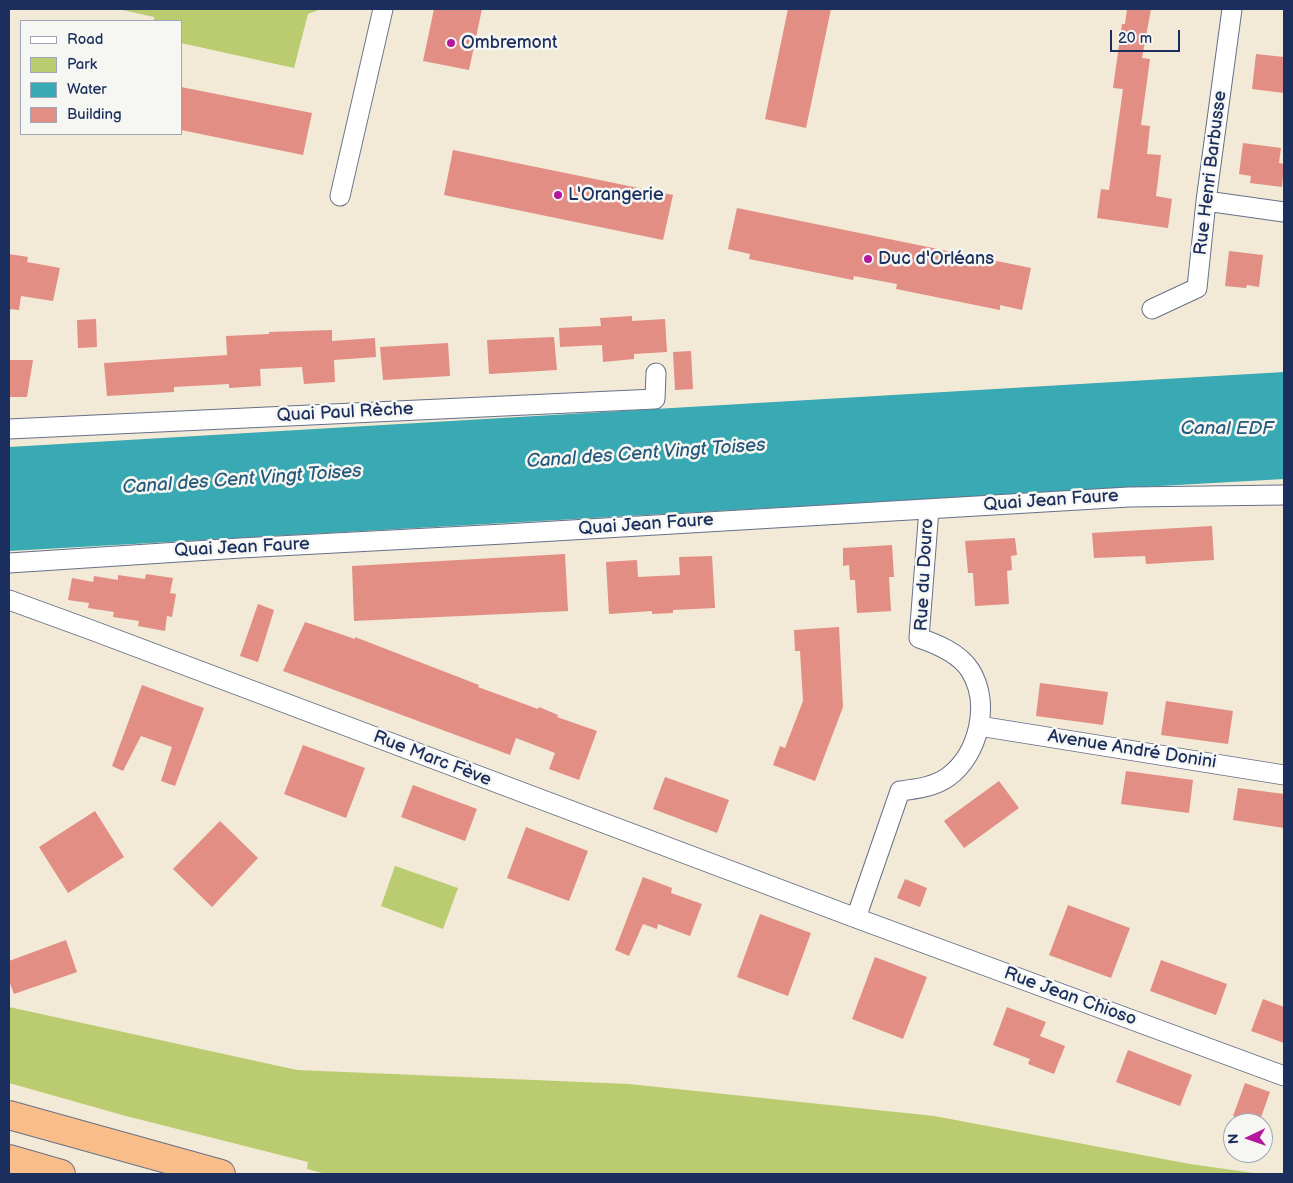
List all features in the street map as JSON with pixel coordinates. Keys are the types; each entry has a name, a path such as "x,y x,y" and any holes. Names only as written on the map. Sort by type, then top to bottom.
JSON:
{"highway":[{"path":"9,1115 221,1174"},
{"path":"9,1160 61,1174"}],"street":[{"path":"340,196 383,9"},
{"name":"Rue Henri Barbusse","path":"1152,309 1197,288 1206,201 1232,9"},
{"path":"1206,201 1284,212"},
{"name":"Quai Paul Rèche","path":"9,429 655,399 656,373"},
{"name":"Quai Jean Faure","path":"9,563 1129,497 1284,495"},
{"name":"Rue du Douro","path":"856,918 900,791 932,785 947,778 970,751 979,726 980,699 977,684 969,669 945,649 933,642 919,638 929,509"},
{"name":"Rue Marc Fève","path":"9,600 856,918"},
{"name":"Avenue André Donini","path":"979,726 1284,775"},
{"name":"Rue Jean Chioso","path":"856,918 1284,1076"}],"green space":[{"path":"118,9 321,9 308,14 294,68 182,43 182,20 154,20 154,17"},
{"path":"395,866 458,888 443,929 381,906"},
{"path":"9,1007 297,1070 629,1084 934,1116 1190,1164 1261,1174 326,1174 307,1169 308,1162 126,1116 9,1083"}],"water":[{"name":"Canal EDF","path":"1284,372 1284,479 9,551 9,447"}],"building":[{"name":"Ombremont","path":"434,9 482,9 469,70 423,61"},
{"path":"788,9 831,9 806,128 765,119"},
{"path":"1127,9 1151,9 1142,58 1150,59 1141,125 1150,126 1147,154 1161,155 1156,196 1172,199 1168,228 1097,218 1101,189 1109,190 1123,89 1113,88 1122,24 1125,24"},
{"path":"1256,54 1284,57 1284,93 1252,89"},
{"path":"182,87 312,113 303,155 182,130"},
{"path":"1243,143 1281,148 1279,163 1284,164 1282,187 1250,183 1251,176 1239,174"},
{"name":"L'Orangerie","path":"453,150 673,195 663,240 444,195"},
{"name":"Duc d'Orléans","path":"737,208 1031,268 1022,310 1000,305 1000,310 896,289 897,284 854,276 853,280 749,259 750,254 728,249"},
{"path":"1229,251 1263,255 1259,287 1247,285 1246,288 1225,286"},
{"path":"9,254 28,257 27,262 60,268 53,301 21,296 19,310 9,309"},
{"path":"632,316 632,321 665,319 667,352 634,354 634,359 603,362 602,345 560,347 559,328 601,326 600,318"},
{"path":"96,319 97,347 78,348 77,320"},
{"path":"332,330 332,341 375,338 376,357 334,360 335,382 304,384 302,367 260,369 261,386 229,388 229,384 174,387 174,392 107,396 104,363 227,355 226,336 269,334 269,332"},
{"path":"554,337 557,370 489,374 487,340"},
{"path":"448,343 450,376 383,380 380,347"},
{"path":"691,351 693,389 675,390 673,352"},
{"path":"9,360 33,360 27,397 9,397"},
{"path":"1212,526 1214,560 1146,564 1145,556 1094,558 1092,533"},
{"path":"1015,538 1017,555 1011,556 1012,570 1007,571 1009,604 975,606 973,573 968,573 965,541"},
{"path":"892,545 894,577 889,577 891,611 857,613 855,580 850,580 849,565 843,566 843,548"},
{"path":"565,554 568,611 354,621 352,566"},
{"path":"712,556 715,608 673,610 673,613 652,614 652,611 609,614 606,562 637,560 638,577 680,575 679,557"},
{"path":"146,574 173,578 170,593 176,594 172,617 167,616 165,631 138,626 139,621 113,617 114,612 88,608 89,603 68,600 72,578 93,582 94,576 118,580 118,575 145,579"},
{"path":"258,604 274,610 258,662 240,656"},
{"path":"305,622 355,639 355,637 479,685 478,687 538,709 539,707 558,715 557,717 597,731 579,780 549,769 555,753 516,738 510,755 283,671"},
{"path":"839,627 843,707 815,781 773,765 780,746 785,748 803,701 800,651 795,651 794,630"},
{"path":"1040,683 1108,692 1103,725 1036,716"},
{"path":"142,685 204,708 175,786 161,781 172,747 141,736 123,771 112,766"},
{"path":"1166,701 1233,711 1228,744 1161,735"},
{"path":"303,745 365,768 346,818 284,794"},
{"path":"1126,771 1193,780 1189,813 1121,804"},
{"path":"665,777 729,800 717,833 653,809"},
{"path":"999,781 1019,808 964,848 944,821"},
{"path":"413,785 477,809 465,841 401,817"},
{"path":"1238,788 1284,794 1284,828 1233,820"},
{"path":"95,811 124,857 68,893 39,847"},
{"path":"220,821 258,858 212,907 173,869"},
{"path":"526,827 588,851 569,901 507,878"},
{"path":"643,877 672,888 671,893 702,904 690,936 658,924 657,929 643,924 629,956 615,950"},
{"path":"905,879 927,888 920,907 897,898"},
{"path":"1068,905 1130,928 1111,978 1049,955"},
{"path":"760,914 811,933 788,996 737,977"},
{"path":"66,940 77,972 14,994 9,981 9,961"},
{"path":"875,957 927,977 903,1039 852,1019"},
{"path":"1161,960 1227,984 1216,1015 1150,991"},
{"path":"1263,999 1284,1007 1284,1043 1251,1031"},
{"path":"1007,1007 1046,1022 1040,1036 1065,1046 1054,1074 1028,1064 1030,1059 993,1045"},
{"path":"1128,1050 1192,1075 1180,1106 1116,1082"},
{"path":"1245,1083 1270,1092 1263,1113 1234,1113"}],"place":[{"name":"Ombremont","path":"451,43"},
{"name":"L'Orangerie","path":"558,195"},
{"name":"Duc d'Orléans","path":"868,259"}],"water label":[{"name":"Canal des Cent Vingt Toises","path":"646,454"},
{"name":"Canal des Cent Vingt Toises","path":"242,480"}]}
